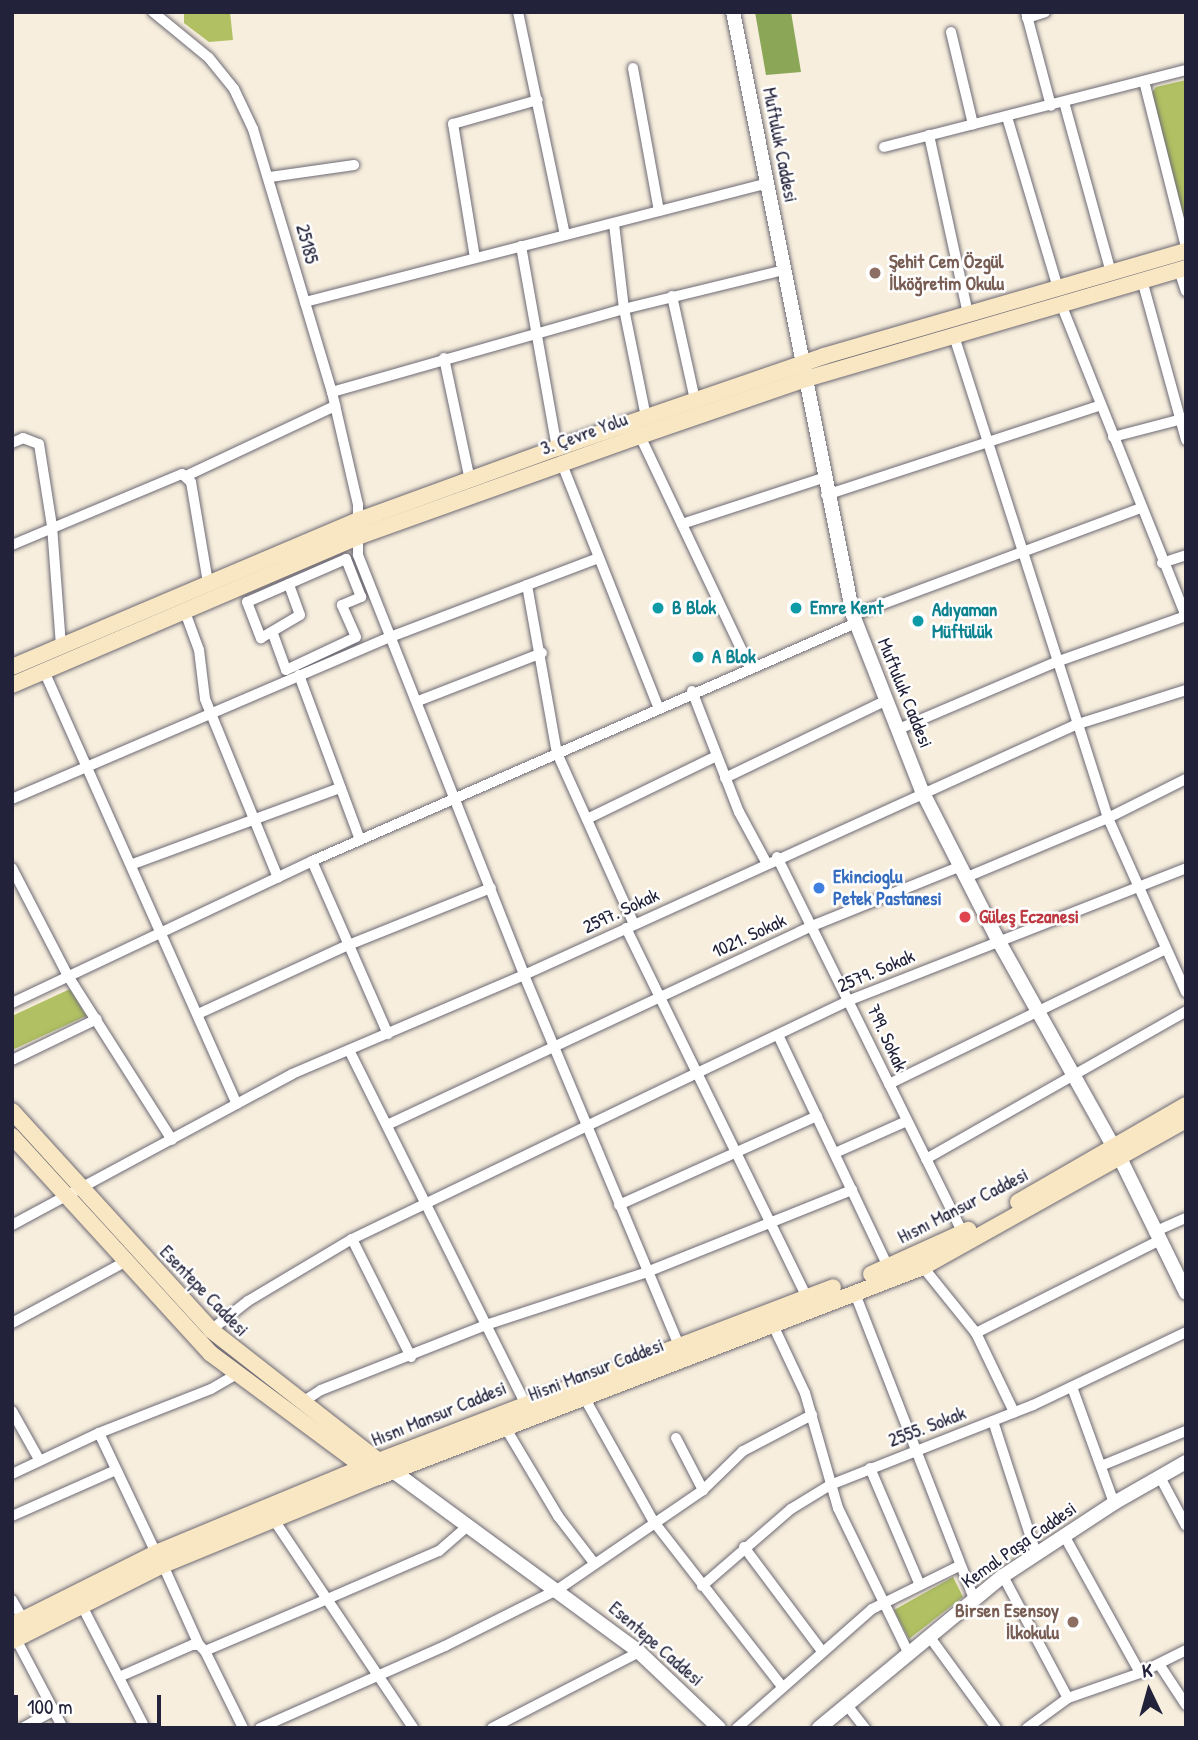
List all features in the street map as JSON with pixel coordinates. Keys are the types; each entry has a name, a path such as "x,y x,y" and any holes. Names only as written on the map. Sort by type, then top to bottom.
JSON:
{"main road":[{"name":"3. Çevre Yolu","path":"12,685 185,612 359,528 470,480 640,436 804,371 968,314 1186,249"},
{"name":"3. Çevre Yolu","path":"12,667 208,583 560,456 646,417 695,400 954,336 1183,269"},
{"name":"Hısnı Mansur Caddesi","path":"16,1631 160,1559 360,1468 525,1402 888,1268 962,1234 1117,1153 1186,1105"},
{"name":"Esentepe Caddesi","path":"12,1111 211,1330 301,1403 393,1471"},
{"name":"Hisni Mansur Caddesi","path":"16,1631 82,1606 160,1559 274,1520 854,1290 923,1267 1117,1153 1186,1120"},
{"name":"Esentepe Caddesi","path":"12,1136 125,1262 235,1375 360,1468"},
{"path":"299,1423 334,1461 336,1470 330,1481"},
{"path":"360,1468 393,1471"}],"street":[{"name":"25185","path":"153,12 164,16 209,58 234,89 270,177 332,392 359,528 358,555 393,636 524,975 679,1345"},
{"path":"518,12 565,235"},
{"name":"Muftuluk Caddesi","path":"733,12 804,371 822,478 854,619 922,791 1035,1010 1117,1153 1156,1237 1186,1293"},
{"path":"1045,12 1026,15 1051,106"},
{"path":"951,32 973,124"},
{"path":"633,68 659,212"},
{"path":"884,147 1186,70"},
{"path":"1144,81 1186,249"},
{"path":"475,258 453,124 538,100"},
{"path":"1064,102 1111,272"},
{"path":"1006,117 1058,288"},
{"path":"929,135 968,314"},
{"path":"270,177 354,165"},
{"path":"305,302 768,183"},
{"path":"614,224 624,309 646,417"},
{"path":"521,246 534,335 560,456 658,706"},
{"path":"1183,269 1186,291"},
{"path":"332,392 444,358 672,296 784,270"},
{"path":"1142,280 1186,440"},
{"path":"672,296 695,400"},
{"path":"899,729 1056,662 1186,616 1140,508 1062,304"},
{"path":"954,336 1075,725 1108,818 1186,992"},
{"path":"444,358 470,480"},
{"path":"826,495 989,444 1101,405"},
{"path":"12,545 178,474 186,476 335,406"},
{"path":"1113,437 1182,419"},
{"path":"640,436 750,668"},
{"path":"12,443 23,438 39,444 52,526 61,646"},
{"path":"186,476 208,583"},
{"path":"682,524 822,478"},
{"path":"12,1003 312,861 692,691 750,668 854,619 1021,549 1140,508"},
{"path":"1162,563 1186,555"},
{"path":"273,634 286,670 393,636 598,558"},
{"path":"12,799 299,675 336,654 356,637 342,604 361,597 346,559 247,602 261,638 273,634 300,615 289,584"},
{"path":"527,585 542,653 557,753 587,819 658,997 699,1072 807,1297"},
{"path":"185,612 200,650 210,713 278,878"},
{"path":"418,701 542,653"},
{"path":"44,671 85,766 133,864 160,934 237,1104"},
{"path":"299,675 360,841"},
{"name":"799. Sokak","path":"692,691 725,778 812,926 962,1234"},
{"name":"2597. Sokak","path":"12,1226 68,1199 237,1104 349,1050 524,975 922,791 1075,725 1186,691"},
{"path":"725,778 885,701"},
{"path":"587,819 717,756"},
{"name":"1021. Sokak","path":"387,1125 812,926 1108,818 1186,779"},
{"path":"133,864 340,788"},
{"path":"312,861 346,946 388,1034"},
{"path":"12,868 68,976 172,1140"},
{"name":"2579. Sokak","path":"211,1330 248,1301 352,1239 850,1000 1186,868"},
{"path":"198,1014 346,946 491,888"},
{"path":"889,1084 1035,1010 1166,949"},
{"path":"926,1159 1186,1011"},
{"path":"12,1060 97,1019"},
{"path":"778,1035 888,1268"},
{"path":"349,1050 525,1402"},
{"path":"619,1205 817,1116"},
{"path":"835,1153 907,1121"},
{"path":"301,1403 321,1390 411,1357 485,1325 647,1272 852,1190"},
{"path":"976,1333 1156,1237 1186,1218"},
{"path":"352,1239 411,1357"},
{"path":"12,1324 125,1262"},
{"path":"923,1267 976,1333 1014,1412"},
{"path":"854,1290 917,1448 959,1566 974,1598"},
{"path":"772,1323 812,1415 830,1485 882,1604 908,1652"},
{"name":"2555. Sokak","path":"702,1586 744,1547 830,1485 917,1448 1014,1412 1186,1332"},
{"path":"12,1474 99,1433 211,1389 235,1375"},
{"path":"1072,1387 1114,1503"},
{"path":"584,1397 654,1522 781,1685"},
{"path":"12,1411 40,1461"},
{"path":"266,1727 379,1677 557,1590 703,1490 743,1451 812,1415"},
{"path":"993,1421 1036,1553"},
{"path":"505,1427 558,1517 594,1563"},
{"path":"1101,1465 1186,1431"},
{"path":"99,1433 243,1728"},
{"path":"677,1438 703,1490"},
{"name":"Kemal Paşa Caddesi","path":"819,1728 1003,1576 1114,1503 1186,1462"},
{"path":"870,1468 919,1583"},
{"path":"12,1516 116,1470"},
{"name":"Esentepe Caddesi","path":"393,1471 639,1652 719,1728"},
{"path":"1160,1477 1186,1526"},
{"path":"274,1520 413,1728"},
{"path":"119,1677 325,1600 439,1551 468,1526"},
{"path":"1065,1537 1140,1673"},
{"path":"744,1547 821,1650"},
{"path":"737,1728 821,1650 882,1604 919,1583 959,1566"},
{"path":"1003,1576 1068,1698"},
{"path":"12,1600 16,1631 63,1728"},
{"path":"82,1606 145,1728"},
{"path":"929,1636 996,1728"},
{"path":"1027,1728 1042,1723 1068,1698 1140,1673 1186,1650"},
{"path":"496,1727 639,1652"},
{"path":"1159,1664 1186,1705"},
{"path":"846,1704 865,1728"},
{"path":"22,1728 54,1710"}],"green space":[{"path":"184,12 230,12 233,40 209,42 184,23"},
{"path":"755,12 791,12 801,72 766,75"},
{"path":"1186,80 1186,226 1151,94 1156,87"},
{"path":"70,989 86,1016 12,1050 12,1016"},
{"path":"953,1577 963,1597 909,1639 894,1610"}],"place":[{"name":"Şehit Cem Özgül İlköğretim Okulu","path":"875,273"},
{"name":"B Blok","path":"658,608"},
{"name":"Emre Kent","path":"796,608"},
{"name":"Adıyaman Müftülük","path":"918,621"},
{"name":"A Blok","path":"698,657"},
{"name":"Ekincioglu Petek Pastanesi","path":"819,888"},
{"name":"Güleş Eczanesi","path":"965,917"},
{"name":"Birsen Esensoy İlkokulu","path":"1073,1622"}]}
